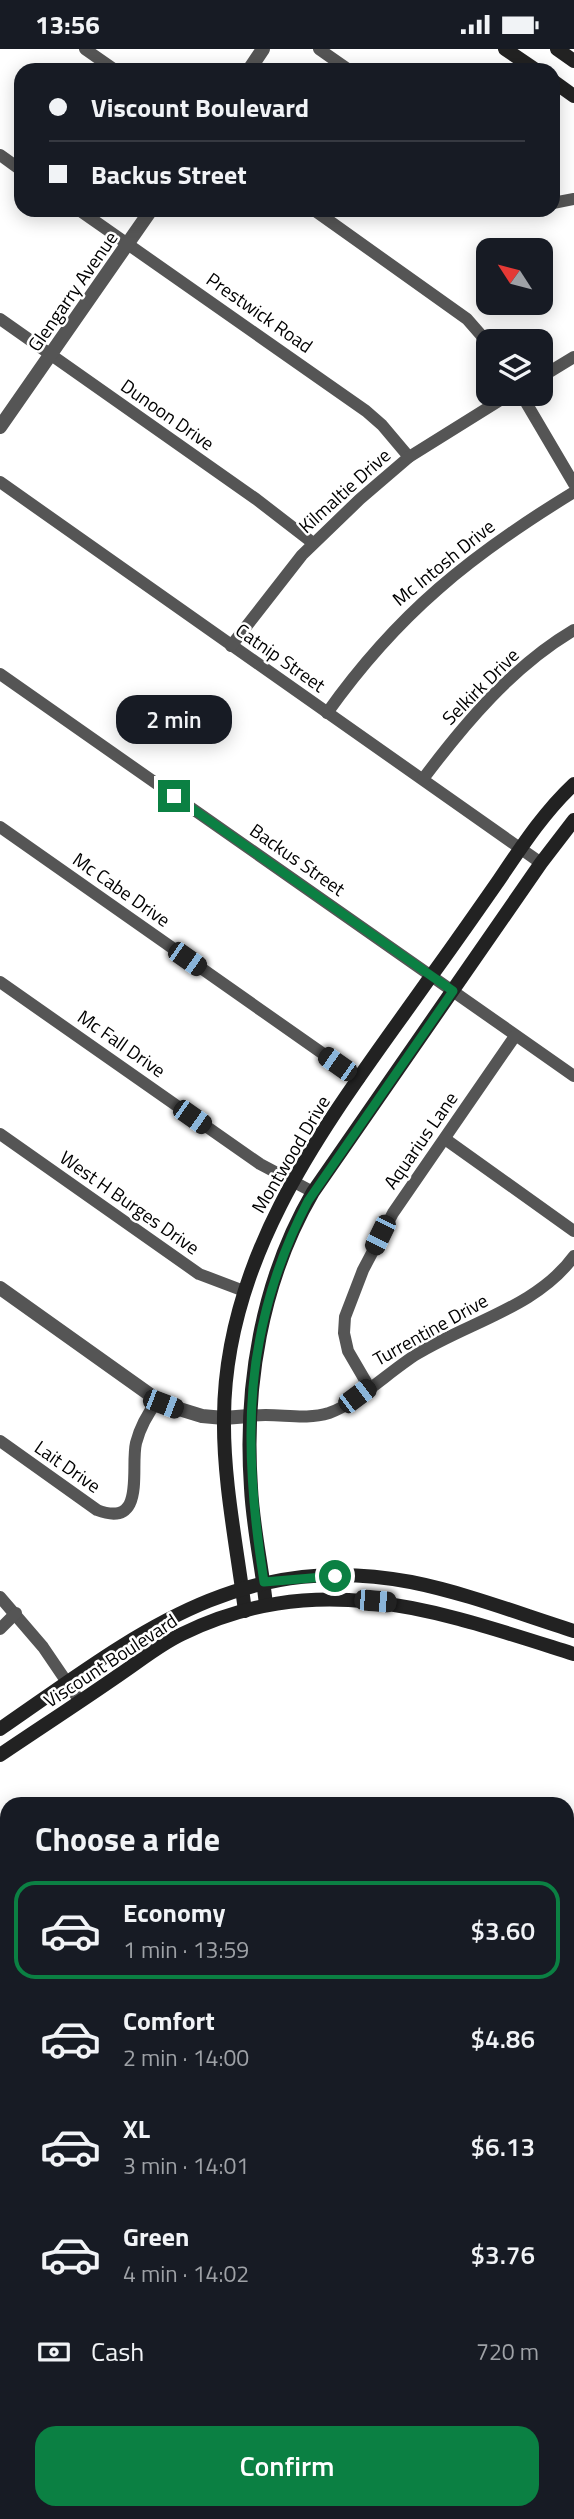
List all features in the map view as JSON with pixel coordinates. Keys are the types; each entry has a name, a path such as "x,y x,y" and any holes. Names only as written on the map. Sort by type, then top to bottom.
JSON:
{"main road":[{"path":"505,49 526,63"},
{"path":"556,49 574,61"},
{"name":"Montwood Drive","path":"245,1611 233,1533 224,1419 228,1368 244,1291 265,1234 292,1181 359,1079 520,849 553,805 574,784"},
{"name":"Montwood Drive","path":"266,1605 251,1488 249,1416 255,1360 276,1276 292,1233 313,1192 541,863 574,820"},
{"name":"Viscount Boulevard","path":"0,1729 150,1628 213,1597 264,1582 364,1577 411,1582 574,1631"},
{"path":"464,1620 470,1598"},
{"name":"Viscount Boulevard","path":"0,1755 173,1639 208,1623 266,1605 303,1600 358,1600 420,1608 574,1654"}],"street":[{"path":"85,49 105,63"},
{"path":"319,49 339,63"},
{"name":"Prestwick Road","path":"89,217 366,411 396,440 409,457"},
{"name":"Glengarry Avenue","path":"0,428 146,217"},
{"path":"324,217 467,319 476,329"},
{"name":"Dunoon Drive","path":"0,319 313,543"},
{"path":"553,370 574,357"},
{"name":"Kilmaltie Drive","path":"231,646 271,592 313,543 409,457 491,406"},
{"path":"528,406 574,484"},
{"name":"Catnip Street","path":"0,482 541,863"},
{"name":"Mc Intosh Drive","path":"327,713 373,652 433,591 488,547 574,492"},
{"name":"Selkirk Drive","path":"423,779 494,694 545,650 574,630"},
{"name":"Backus Street","path":"0,674 574,1076"},
{"name":"Mc Cabe Drive","path":"0,827 359,1079"},
{"name":"Mc Fall Drive","path":"0,982 260,1164 313,1192"},
{"name":"Aquarius Lane","path":"369,1387 346,1344 345,1317 380,1235 407,1191 515,1035"},
{"name":"West H Burges Drive","path":"0,1134 199,1274 244,1291"},
{"path":"445,1139 574,1231"},
{"name":"Turrentine Drive","path":"0,1288 158,1400 184,1412 224,1419 278,1414 313,1417 344,1405 437,1343 534,1294 556,1277 574,1255"},
{"name":"Lait Drive","path":"0,1441 97,1510 115,1513 127,1507 134,1496 135,1445 158,1400"},
{"path":"0,1597 16,1613 79,1700"},
{"path":"0,1629 16,1613"}],"route":[{"path":"174,796 453,991 308,1201 292,1233 276,1276 255,1360 249,1416 251,1488 264,1582 335,1576"}]}
